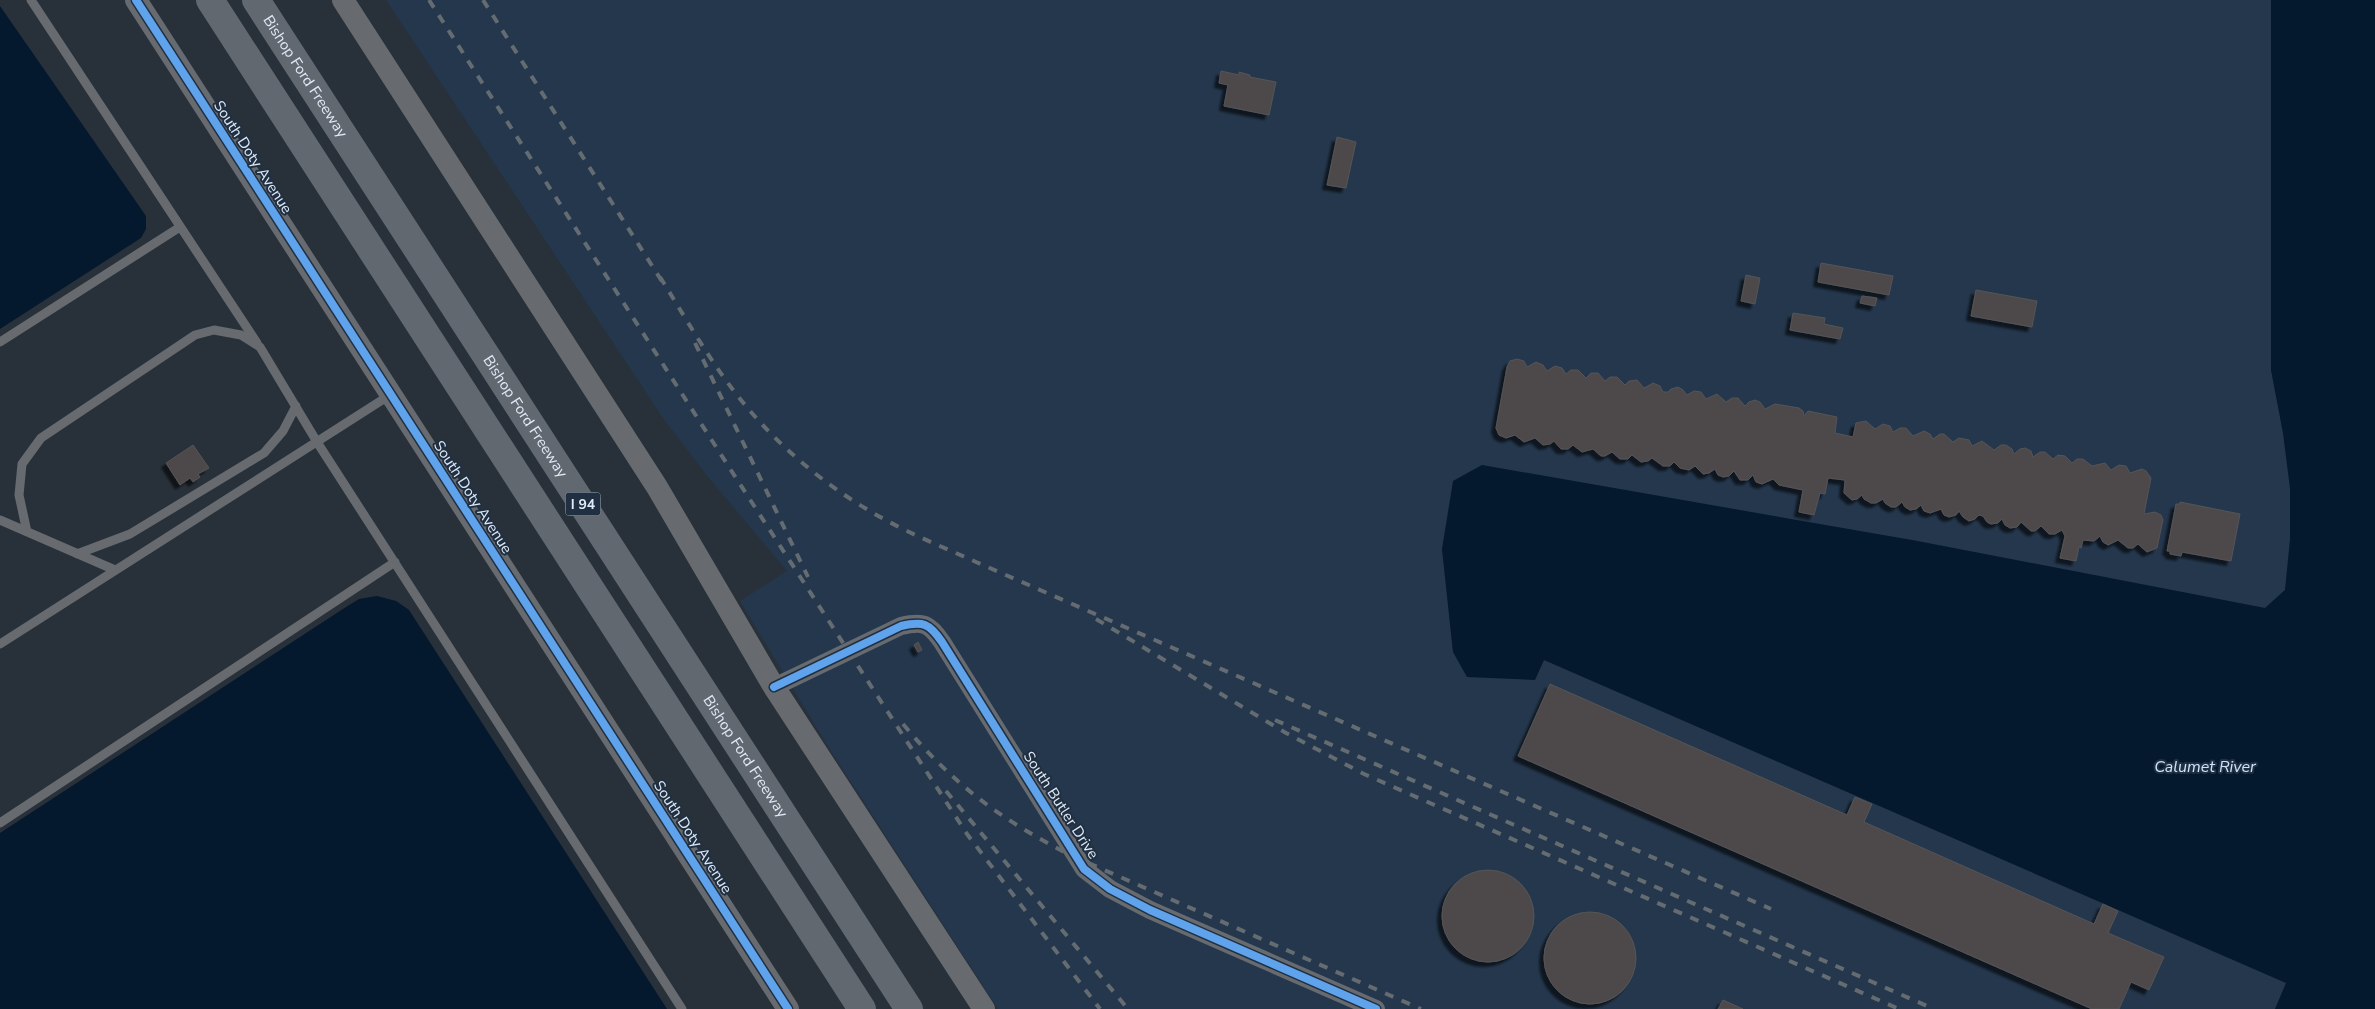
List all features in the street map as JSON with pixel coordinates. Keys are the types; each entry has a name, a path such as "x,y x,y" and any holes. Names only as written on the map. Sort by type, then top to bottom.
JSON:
{"highway":[{"name":"I 94","path":"210,0 862,1009"},
{"name":"Bishop Ford Freeway","path":"256,0 909,1009"}],"street":[{"name":"South Doty Avenue","path":"136,0 788,1009"},
{"path":"343,0 657,488 774,687 984,1009"},
{"name":"South Butler Drive","path":"774,687 901,626 924,624 933,629 942,642 1084,869 1110,889 1150,910 1376,1009"}],"lane":[{"path":"31,0 260,347 317,442 682,1009"},
{"path":"0,342 180,227"},
{"path":"27,532 19,495 22,464 41,438 195,335 214,330 241,335 260,347"},
{"path":"0,644 391,395"},
{"path":"77,554 130,534 264,453 283,431 296,406"},
{"path":"0,520 115,570"},
{"path":"0,823 394,562"}],"shaded area":[{"path":"386,0 2271,0 2271,370 2283,433 2290,488 2290,540 2285,590 2265,608 1912,540 1442,549 1453,652 1534,680 1544,660 2287,983 2275,1009 998,1009 829,748 740,601 787,571 708,477 663,418"}],"water":[{"name":"Calumet River","path":"2271,0 2375,0 2375,1009 2275,1009 2286,983 1544,660 1535,680 1467,677 1453,652 1442,549 1453,481 1482,465 1912,540 2265,608 2285,590 2290,540 2290,488 2283,433 2271,370"},
{"path":"0,6 146,216 146,229 141,238 0,329"},
{"path":"377,596 396,601 409,610 667,1009 0,1009 0,833 346,607 359,599"}],"building":[{"path":"1221,71 1239,75 1239,72 1250,75 1250,77 1276,82 1269,115 1224,106 1228,85 1219,83"},
{"path":"1337,137 1356,142 1346,188 1327,185"},
{"path":"1821,263 1893,276 1889,295 1818,282"},
{"path":"1746,275 1760,278 1755,304 1741,301"},
{"path":"1976,290 2037,301 2032,327 1971,316"},
{"path":"1862,296 1877,298 1875,306 1860,303"},
{"path":"1793,313 1825,318 1824,324 1843,328 1840,339 1790,330"},
{"path":"1517,359 1524,361 1527,367 1536,362 1543,365 1547,371 1555,366 1562,368 1566,374 1571,370 1578,370 1586,378 1591,373 1598,373 1605,381 1610,377 1617,377 1625,385 1629,381 1637,380 1644,388 1653,383 1660,386 1663,392 1668,392 1678,387 1687,395 1694,391 1701,392 1706,399 1717,394 1726,402 1732,398 1738,398 1745,406 1755,400 1760,402 1765,409 1775,404 1799,408 1803,411 1804,416 1808,411 1837,417 1835,433 1853,437 1856,423 1866,421 1875,429 1883,424 1890,426 1893,432 1900,428 1906,428 1913,436 1924,431 1930,434 1933,439 1940,434 1944,434 1953,442 1959,438 1969,440 1972,446 1982,441 1994,450 2001,445 2006,445 2012,449 2014,454 2020,449 2025,448 2031,451 2033,457 2040,452 2045,452 2053,459 2058,455 2065,456 2072,463 2077,459 2083,459 2092,466 2105,463 2111,470 2119,465 2126,466 2130,473 2142,469 2151,478 2144,514 2155,512 2161,515 2163,520 2157,548 2147,552 2138,544 2133,548 2128,548 2118,540 2108,545 2103,542 2100,536 2094,541 2083,540 2081,548 2079,547 2076,561 2060,558 2065,536 2062,530 2055,534 2049,534 2041,526 2035,531 2031,531 2021,522 2017,527 2010,528 2005,525 2002,519 1998,523 1991,524 1983,516 1979,515 1969,521 1959,511 1956,515 1949,517 1944,515 1941,509 1930,513 1924,511 1921,505 1916,509 1910,510 1902,502 1896,507 1891,507 1883,499 1876,503 1871,503 1864,499 1862,495 1852,500 1844,493 1845,480 1828,478 1825,494 1820,493 1814,515 1799,512 1803,490 1779,485 1773,479 1762,484 1756,482 1753,475 1748,480 1740,480 1734,471 1729,476 1723,477 1718,475 1715,469 1703,474 1695,466 1689,470 1680,468 1674,462 1670,466 1663,466 1652,458 1641,462 1632,455 1628,459 1620,459 1612,452 1601,456 1593,449 1582,452 1573,445 1568,449 1561,449 1554,441 1543,445 1535,438 1524,442 1515,435 1506,438 1499,435 1496,428 1507,367 1510,361"},
{"path":"193,445 209,468 198,474 200,477 193,482 190,478 180,485 166,463"},
{"path":"2180,502 2240,514 2231,561 2182,552 2181,556 2170,554 2170,551 2167,551 2176,504 2180,504"},
{"path":"918,642 922,650 918,652 914,645"},
{"path":"1550,684 1847,815 1855,797 1872,804 1864,822 2094,924 2103,904 2118,911 2108,933 2164,957 2149,990 2131,982 2119,1009 2092,1009 1518,756"},
{"path":"1488,870 1506,873 1521,883 1531,898 1534,916 1531,934 1521,949 1506,959 1488,962 1470,959 1455,949 1445,934 1442,916 1445,898 1455,883 1470,873"},
{"path":"1590,912 1608,915 1623,925 1633,940 1636,958 1633,976 1623,991 1608,1001 1590,1004 1572,1001 1557,991 1547,976 1544,958 1547,940 1557,925 1572,915"},
{"path":"1723,1000 1743,1009 1718,1009"}],"railway":[{"path":"429,0 967,834 1100,1009"},
{"path":"483,0 663,283"},
{"path":"660,277 722,375 762,425 818,476 859,505 912,533 976,562 1771,909"},
{"path":"695,343 808,577"},
{"path":"1096,619 1286,733 1364,774 1899,1009"},
{"path":"1275,720 1934,1009"},
{"path":"903,724 941,765 979,799 1045,842 1070,855 1421,1009"},
{"path":"946,791 1128,1009"}],"cycle path":[{"path":"136,0 788,1009"},
{"path":"774,687 901,626 920,624 929,627 942,642 1084,869 1110,889 1150,910 1376,1009"}]}
